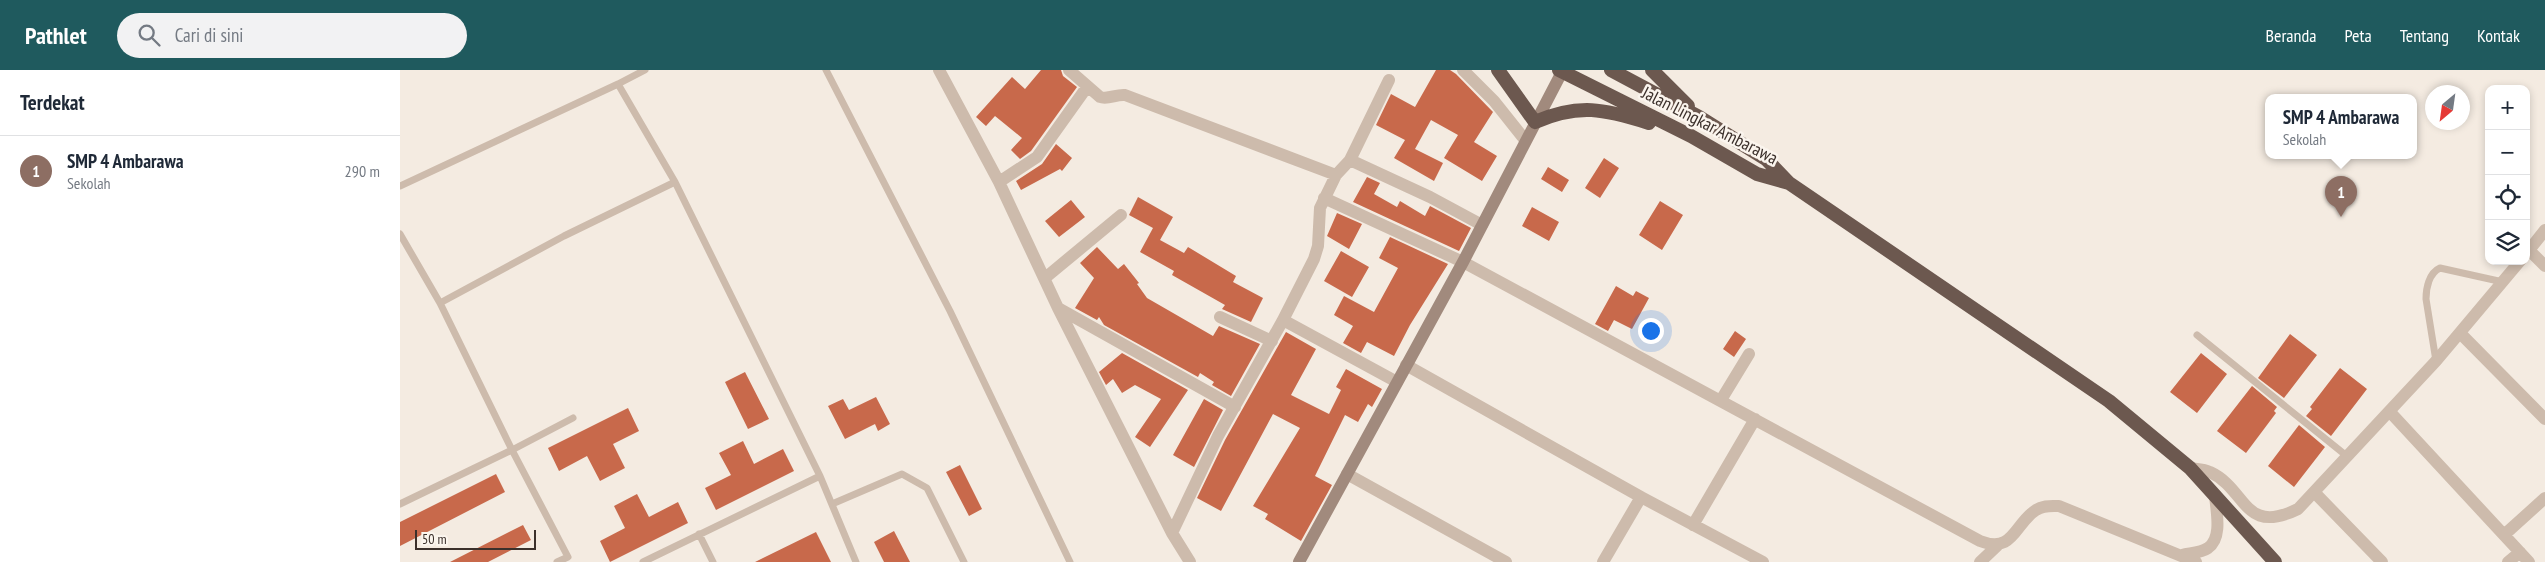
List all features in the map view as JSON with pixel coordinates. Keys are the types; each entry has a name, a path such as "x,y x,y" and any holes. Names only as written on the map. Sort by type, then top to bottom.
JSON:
{"highway":[{"path":"1498,70 1534,122 1559,111 1587,108 1626,115 1691,136"},
{"name":"Jalan Lingkar Ambarawa","path":"1561,70 1691,136 1757,174 1789,183"},
{"name":"Jalan Lingkar Ambarawa","path":"1611,70 1699,117 1766,159 1789,183"},
{"path":"1652,70 1699,117"},
{"path":"1789,183 2109,401 2190,468 2275,562"}],"main road":[{"path":"1299,562 1463,262 1561,70"}],"street":[{"path":"939,70 1000,182 1058,308 1172,533 1190,562"},
{"path":"1069,70 1087,87 1105,99 1124,95 1336,175"},
{"path":"1463,70 1494,101 1525,140"},
{"path":"1172,533 1218,436 1272,341 1314,259 1318,246 1318,219 1324,198 1336,175 1350,160 1390,80"},
{"path":"1000,182 1037,157 1087,87"},
{"path":"1350,160 1423,194 1482,225"},
{"path":"1324,198 1463,262 1980,541 1998,545"},
{"path":"1045,278 1121,214"},
{"path":"2530,249 2545,230"},
{"path":"2530,254 2545,266"},
{"path":"2190,468 2209,471 2227,484 2251,510 2267,517 2277,517 2298,508 2348,457 2436,361 2517,265"},
{"path":"1058,308 1235,407"},
{"path":"1220,316 1272,341"},
{"path":"1283,320 1397,382"},
{"path":"2460,333 2545,419"},
{"path":"1721,400 1749,354"},
{"path":"1406,365 1642,497 1763,562"},
{"path":"2390,412 2529,562"},
{"path":"1693,525 1755,420"},
{"path":"1347,474 1506,562"},
{"path":"2314,492 2382,562"},
{"path":"2182,555 2210,548 2215,540 2218,523 2215,495"},
{"path":"1603,562 1642,497"},
{"path":"2504,535 2545,498"},
{"path":"1980,562 1998,545 2007,541 2035,510 2046,506 2059,506 2196,562"},
{"path":"2508,562 2520,552"}],"lane":[{"path":"400,186 645,70"},
{"path":"826,70 950,312 1070,562"},
{"path":"618,84 675,182 820,476 856,562"},
{"path":"440,303 564,236 675,182"},
{"path":"400,234 440,303 512,450 569,559 557,562"},
{"path":"2436,361 2426,290 2436,270 2440,268 2503,282"},
{"path":"2197,335 2348,457"},
{"path":"400,504 512,450 573,418"},
{"path":"832,504 902,474 927,488 964,562"},
{"path":"643,562 820,476"},
{"path":"699,534 713,562"}],"building":[{"path":"1041,70 1061,70 1063,76 1077,87 1031,151 1020,159 1011,150 1022,138 995,116 986,126 976,117 1012,77 1025,89"},
{"path":"1436,70 1450,70 1456,74 1493,112 1474,142 1497,156 1482,181 1444,158 1458,135 1431,120 1415,149 1443,163 1434,181 1394,158 1405,140 1376,125 1391,94 1415,107"},
{"path":"1056,144 1072,158 1062,171 1060,169 1021,190 1016,181 1042,164"},
{"path":"1604,158 1619,168 1600,198 1585,188"},
{"path":"1548,167 1569,180 1562,192 1541,179"},
{"path":"1367,177 1380,183 1374,194 1397,207 1400,201 1425,216 1430,206 1471,228 1459,251 1353,202"},
{"path":"1138,197 1173,217 1160,240 1184,253 1188,247 1236,276 1233,282 1263,298 1251,322 1222,309 1225,305 1172,275 1174,271 1140,252 1153,228 1129,215"},
{"path":"1071,200 1085,217 1059,237 1045,221"},
{"path":"1660,201 1683,215 1662,250 1639,235"},
{"path":"1532,207 1559,222 1549,241 1522,226"},
{"path":"1337,213 1362,224 1349,249 1327,236"},
{"path":"1390,237 1448,264 1410,325 1394,356 1367,342 1361,353 1343,343 1353,326 1334,315 1344,296 1374,312 1398,268 1379,258"},
{"path":"1097,247 1118,269 1124,264 1139,283 1137,284 1147,298 1213,336 1219,326 1260,344 1231,396 1212,385 1214,382 1200,373 1198,377 1104,325 1099,317 1097,320 1075,308 1094,278 1080,263"},
{"path":"1341,251 1369,267 1352,297 1324,281"},
{"path":"1616,286 1633,296 1636,291 1649,298 1632,329 1614,320 1608,331 1595,324"},
{"path":"1735,331 1746,339 1734,357 1723,349"},
{"path":"1286,332 1316,349 1291,395 1329,414 1341,390 1336,387 1346,369 1382,389 1372,407 1368,404 1358,422 1345,415 1315,476 1332,485 1301,541 1265,519 1268,514 1253,506 1300,428 1273,414 1221,511 1197,498 1225,440"},
{"path":"2290,334 2317,355 2284,398 2258,378"},
{"path":"1122,353 1188,390 1150,447 1135,437 1161,399 1135,385 1122,393 1113,379 1106,385 1099,372"},
{"path":"2201,353 2227,374 2197,413 2170,392"},
{"path":"2340,368 2367,389 2331,436 2306,416 2312,409 2310,407"},
{"path":"745,372 769,419 748,429 725,382"},
{"path":"2252,386 2277,407 2274,411 2276,413 2246,453 2217,431"},
{"path":"876,397 890,424 878,431 875,424 845,439 828,406 843,399 849,410"},
{"path":"1204,399 1223,410 1194,467 1173,455"},
{"path":"628,408 639,431 613,444 625,468 600,481 587,456 559,471 548,448"},
{"path":"2299,425 2325,447 2294,487 2268,466"},
{"path":"743,441 754,464 783,449 794,471 716,510 705,488 731,475 719,453"},
{"path":"960,465 982,509 969,516 946,472"},
{"path":"496,474 505,492 400,546 400,522"},
{"path":"637,494 649,517 678,502 688,523 610,562 600,541 625,528 614,506"},
{"path":"523,525 531,540 488,562 450,562"},
{"path":"894,531 910,562 884,562 874,542"},
{"path":"816,532 831,562 755,562"}],"place":[{"name":"SMP 4 Ambarawa","path":"2341,217"}]}
